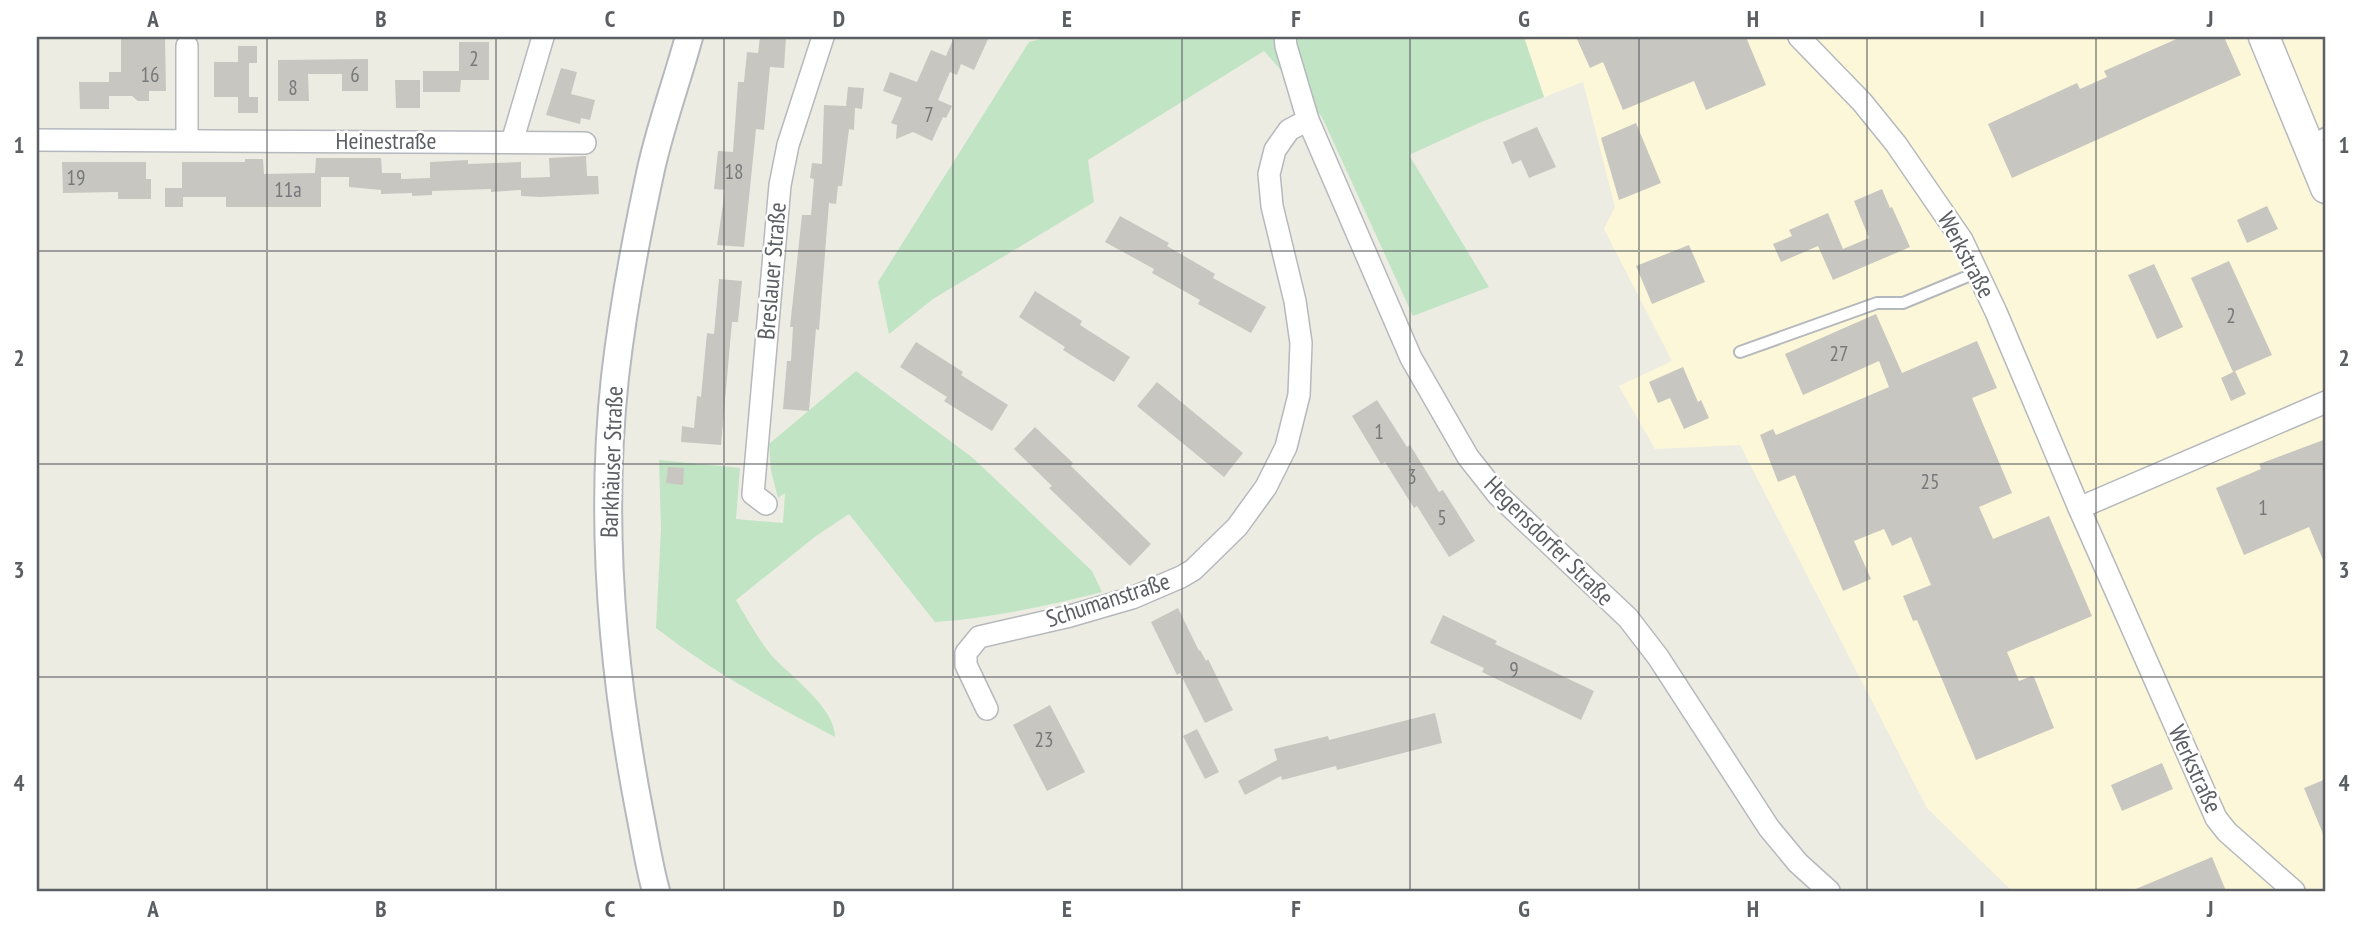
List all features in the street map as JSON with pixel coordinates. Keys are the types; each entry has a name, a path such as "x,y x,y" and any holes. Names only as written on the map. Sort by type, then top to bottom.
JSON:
{"main road":[{"path":"2263,37 2316,137 2326,188"}],"street":[{"path":"512,142 543,37"},
{"name":"Barkhäuser Straße","path":"656,891 629,761 612,633 608,529 609,460 615,378 629,281 657,141 689,37"},
{"name":"Breslauer Straße","path":"766,504 753,494 780,185 795,122 823,37"},
{"name":"Hegensdorfer Straße","path":"1285,37 1308,120 1411,358 1468,457 1498,495 1628,618 1658,657 1769,828 1798,863 1829,891"},
{"name":"Werkstraße","path":"1799,37 1862,102 1896,144 1962,240 2216,818 2227,832 2294,891"},
{"path":"187,46 187,139"},
{"name":"Schumanstraße","path":"987,709 966,666 966,653 979,637 1119,602 1181,577 1193,570 1237,527 1266,487 1286,447 1299,395 1301,343 1295,301 1272,206 1269,174 1275,150 1289,130 1308,120"},
{"name":"Heinestraße","path":"37,140 585,143"},
{"path":"2079,508 2326,402"}],"lane":[{"path":"1740,352 1877,303 1903,303 1978,272"}],"shaded area":[{"path":"1524,37 2246,37 2251,48 2277,37 2326,37 2326,891 2012,891 1927,808 1740,445 1655,449 1619,386 1672,361 1604,229 1615,207 1583,82 1544,97"}],"green space":[{"path":"1050,37 1524,37 1544,97 1409,155 1489,287 1413,316 1322,117 1264,51 1088,160 1094,202 933,299 889,334 878,282 1029,42"},
{"path":"856,371 973,458 1092,571 1102,592 1019,611 935,622 849,514 816,536 736,600 772,656 811,693 828,715 835,737 742,686 656,628 661,529 659,460 740,468 736,519 783,523 785,493 778,498 771,471 769,444"}],"building":[{"path":"760,37 786,37 784,68 770,67 764,130 756,129 744,247 717,245 725,190 714,189 718,151 733,152 738,82 744,82 747,52 758,53"},
{"path":"954,37 989,37 974,70 961,64 957,75 950,72 938,100 952,106 946,118 943,117 932,141 913,132 896,139 897,125 891,123 902,98 883,91 890,72 917,82 931,50 946,56"},
{"path":"1576,37 1746,37 1766,85 1706,110 1694,81 1623,110 1603,62 1590,68"},
{"path":"2181,37 2224,37 2241,75 2012,178 1988,124 2077,83 2080,89 2107,77 2104,71"},
{"path":"121,38 165,38 166,91 149,91 149,101 138,101 132,96 109,96 109,109 80,109 79,82 109,82 109,72 121,72"},
{"path":"459,42 489,42 489,80 461,80 460,92 423,92 423,71 459,71"},
{"path":"238,46 257,46 257,63 249,63 249,97 258,97 258,113 238,113 238,97 214,97 214,62 238,62"},
{"path":"368,59 368,91 342,91 342,74 308,74 309,101 278,101 278,60"},
{"path":"561,68 577,72 571,94 595,100 590,120 581,118 580,124 546,115"},
{"path":"395,80 420,80 420,108 396,108"},
{"path":"848,87 864,88 862,109 855,108 854,130 849,129 842,186 838,186 836,204 829,203 819,330 816,329 809,411 783,409 787,361 791,361 793,327 790,327 802,215 811,215 814,179 810,178 812,163 822,164 824,105 846,106"},
{"path":"1636,123 1661,183 1619,200 1601,138"},
{"path":"1537,127 1556,167 1529,178 1521,160 1512,164 1503,142"},
{"path":"586,156 587,176 598,176 599,194 540,197 521,196 521,190 491,192 491,189 432,191 432,195 412,196 412,193 381,194 381,190 349,187 349,177 321,177 321,207 226,207 226,197 183,197 183,207 165,207 165,188 182,188 182,162 245,162 245,159 263,159 264,174 315,173 316,158 381,158 382,173 401,173 401,179 430,178 430,162 521,162 521,178 550,177 549,158"},
{"path":"62,162 146,162 146,179 151,179 151,199 118,199 118,192 63,193"},
{"path":"1882,189 1910,247 1833,280 1818,246 1781,262 1773,244 1792,236 1789,230 1828,213 1843,249 1869,238 1854,201"},
{"path":"2267,206 2278,229 2247,243 2237,220"},
{"path":"1120,216 1169,243 1167,246 1215,274 1213,278 1266,307 1251,333 1198,304 1200,300 1152,273 1154,269 1105,242"},
{"path":"1689,245 1705,282 1652,304 1636,266"},
{"path":"2229,261 2272,355 2233,372 2191,278"},
{"path":"2154,264 2183,327 2157,339 2128,275"},
{"path":"719,279 742,281 738,322 732,322 721,445 681,442 682,426 694,428 697,396 701,397 707,333 714,334"},
{"path":"1035,291 1082,321 1080,325 1130,357 1114,382 1063,350 1065,347 1019,317"},
{"path":"1876,314 1902,373 1977,341 1997,388 1972,398 2012,493 1979,507 1993,539 2049,516 2092,616 2007,652 2019,681 2034,677 2054,728 1976,760 1917,620 1913,621 1903,596 1931,585 1911,537 1892,546 1884,529 1854,541 1871,579 1843,591 1795,475 1778,482 1760,435 1773,429 1776,435 1889,387 1879,361 1803,395 1785,354"},
{"path":"916,342 1008,405 992,431 944,401 947,397 900,367"},
{"path":"1683,367 1698,402 1701,400 1709,418 1684,429 1670,398 1658,403 1649,382"},
{"path":"2235,371 2246,394 2231,401 2221,378"},
{"path":"1157,382 1243,453 1224,477 1137,406"},
{"path":"1377,400 1407,447 1410,445 1439,492 1443,490 1475,541 1449,557 1385,462 1381,464 1352,416"},
{"path":"1035,427 1151,544 1130,566 1049,488 1052,486 1014,449"},
{"path":"2326,439 2326,567 2309,527 2244,555 2216,488 2261,469 2259,464"},
{"path":"668,467 684,468 683,485 666,483"},
{"path":"1178,608 1199,651 1206,661 1208,659 1233,710 1205,723 1151,622"},
{"path":"1443,615 1497,641 1495,644 1594,691 1581,720 1482,672 1484,668 1430,643"},
{"path":"1050,705 1085,772 1047,791 1013,725"},
{"path":"1435,713 1442,743 1337,770 1336,766 1282,780 1281,776 1245,795 1238,781 1277,760 1274,749 1328,736 1329,740"},
{"path":"1197,729 1219,772 1205,779 1183,736"},
{"path":"2162,763 2173,789 2122,811 2111,785"},
{"path":"2326,779 2326,841 2304,788"},
{"path":"2212,857 2226,891 2131,891"}]}
